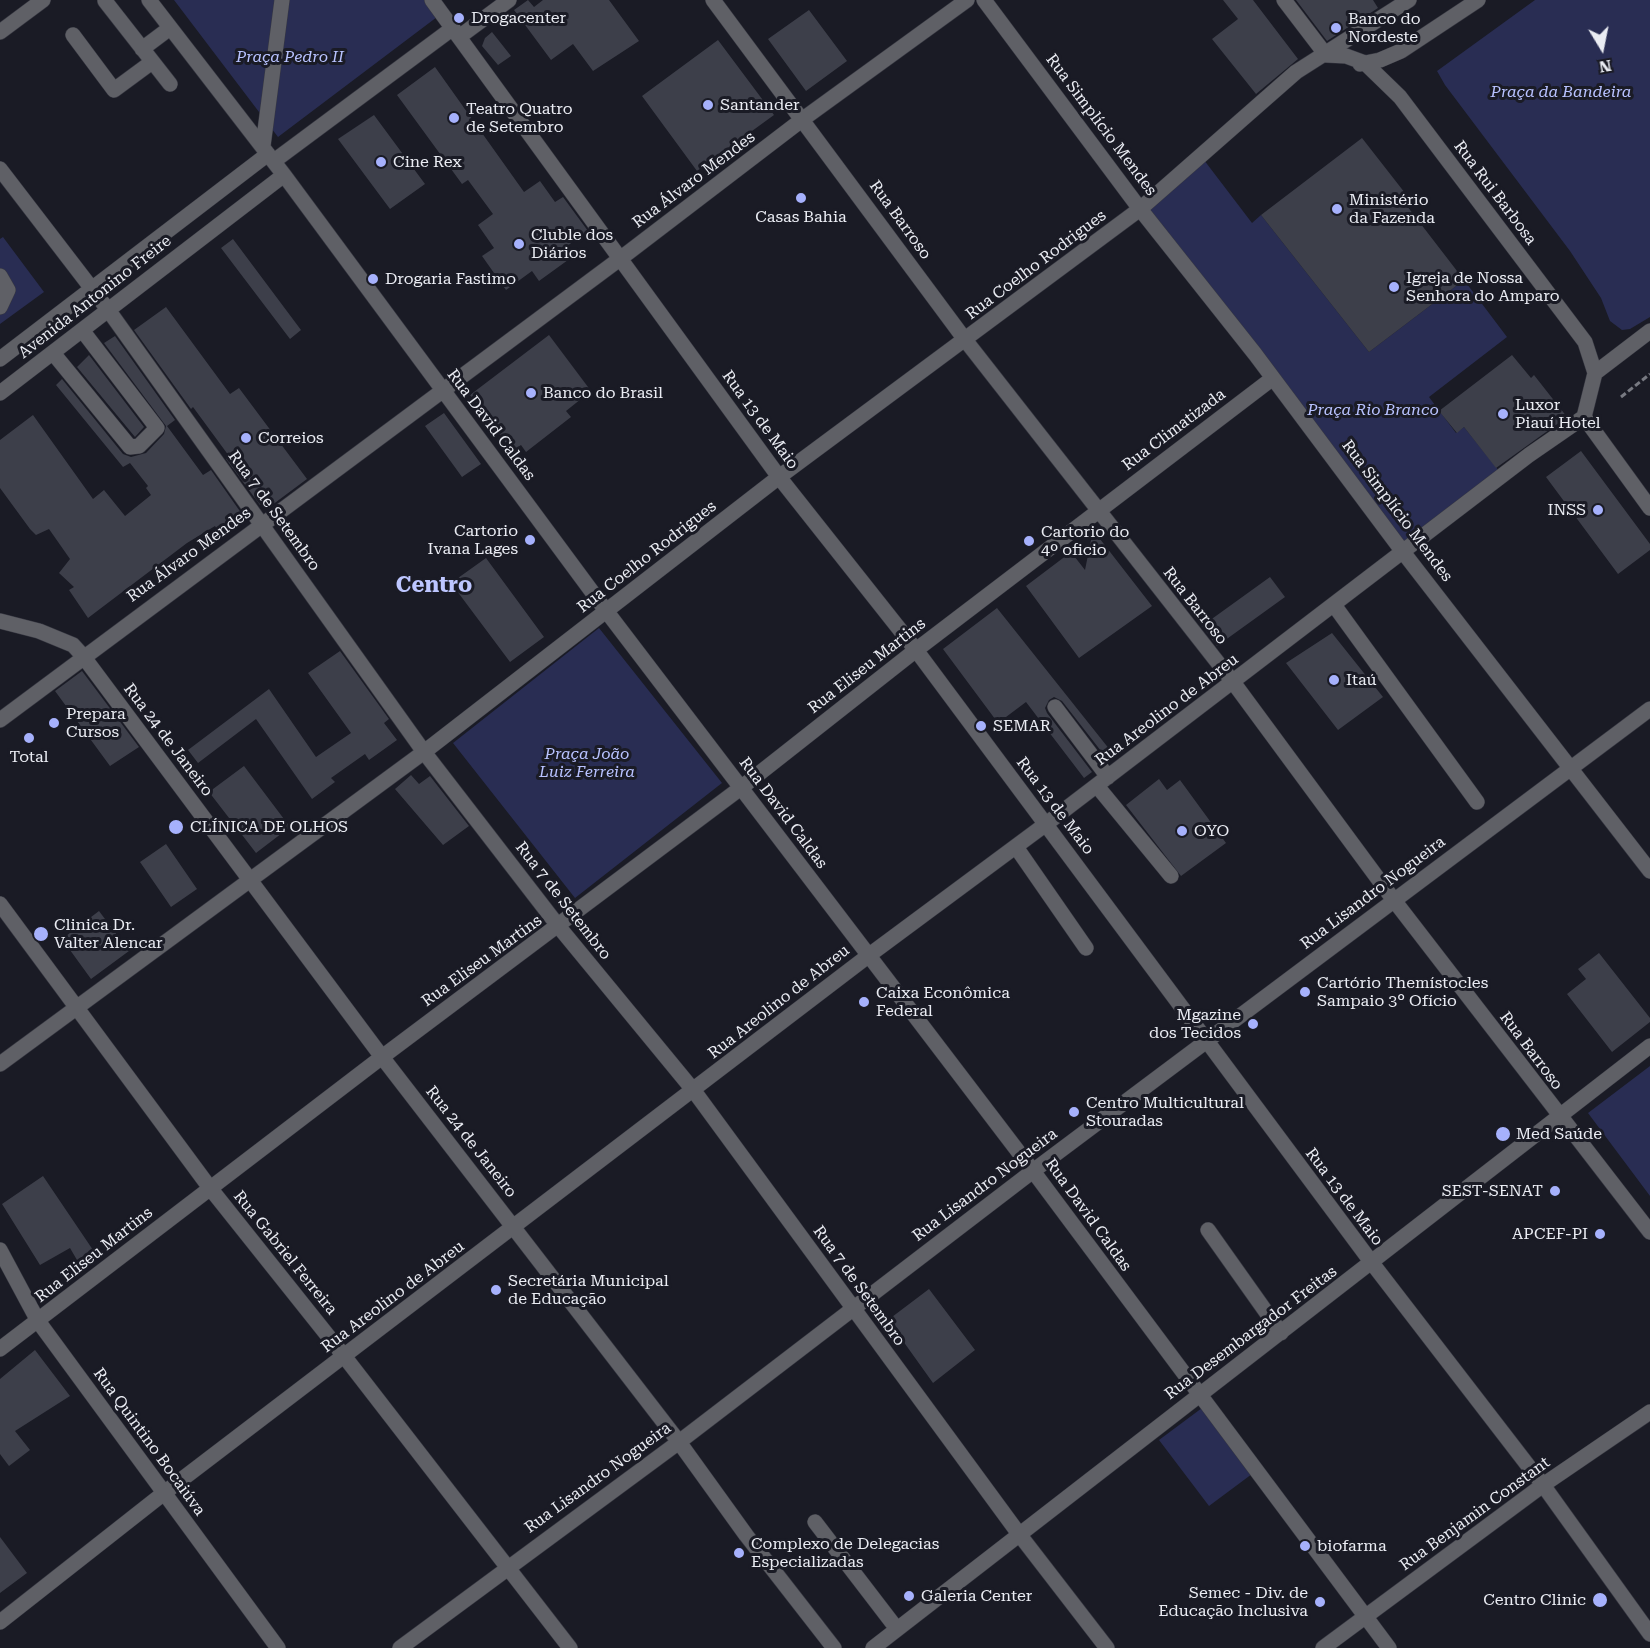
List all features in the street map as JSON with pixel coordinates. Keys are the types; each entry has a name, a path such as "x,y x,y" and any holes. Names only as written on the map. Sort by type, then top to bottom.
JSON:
{"street":[{"path":"0,32 43,0"},
{"name":"Rua David Caldas","path":"149,0 284,175 607,612 1033,1171 1198,1396 1389,1648"},
{"path":"268,154 282,0"},
{"name":"Rua 13 de Maio","path":"432,0 779,477 916,650 1206,1042 1543,1485 1650,1634"},
{"name":"Avenida Antonino Freire","path":"17,380 2,353 92,289 268,154 509,0"},
{"name":"Rua Barroso","path":"713,0 966,341 1233,682 1393,899 1650,1232"},
{"name":"Rua Álvaro Mendes","path":"0,720 803,119 967,0"},
{"name":"Rua Simplício Mendes","path":"984,0 1140,209 1273,378 1403,552 1650,871"},
{"path":"1284,0 1326,55"},
{"name":"Rua Coelho Rodrigues","path":"0,1064 424,752 779,477 966,341 1140,209 1306,66 1408,0"},
{"path":"1306,66 1365,63 1401,51 1478,0"},
{"path":"105,1 170,84"},
{"path":"142,49 170,28"},
{"path":"73,35 114,90 152,62"},
{"name":"Rua Rui Barbosa","path":"1326,55 1346,56 1365,63 1400,97 1585,342 1595,373"},
{"name":"Rua 7 de Setembro","path":"0,169 109,311 424,752 559,927 694,1091 853,1309 1107,1648"},
{"name":"Avenida Antonino Freire","path":"0,393 284,175"},
{"path":"237,177 254,198"},
{"name":"Avenida Antonino Freire","path":"179,222 194,242"},
{"path":"0,276 8,290 0,307"},
{"path":"52,353 130,447 139,446 157,428 82,330"},
{"path":"1650,331 1595,373 1584,417 1650,508"},
{"name":"Rua Climatizada","path":"1097,511 1273,378"},
{"name":"Rua Areolino de Abreu","path":"0,1622 164,1493 694,1091 868,956 1016,847 1529,454 1584,417"},
{"name":"Rua Eliseu Martins","path":"0,1349 382,1057 559,927 742,788 1097,511"},
{"path":"1334,605 1477,802"},
{"name":"Rua 24 de Janeiro","path":"0,621 39,631 73,645 83,656 382,1057 679,1442 746,1535 834,1648"},
{"path":"1055,707 1102,781 1171,876"},
{"name":"Rua Lisandro Nogueira","path":"400,1648 508,1566 679,1442 1033,1171 1650,708"},
{"path":"1016,847 1086,948"},
{"name":"Rua Gabriel Ferreira","path":"0,904 210,1188 344,1356 570,1648"},
{"name":"Rua Desembargador Freitas","path":"873,1648 1650,1046"},
{"path":"1208,1230 1281,1333"},
{"name":"Rua Quintino Bocaiúva","path":"0,1250 38,1321 278,1648"},
{"name":"Rua Benjamin Constant","path":"1323,1648 1543,1485 1650,1412"},
{"path":"814,1522 897,1629"}],"path":[{"path":"1621,397 1650,374"}],"green space":[{"name":"Praça Pedro II","path":"174,0 430,0 441,14 278,137"},
{"name":"Praça da Bandeira","path":"1535,0 1650,0 1650,317 1630,329 1622,330 1610,321 1601,298 1570,251 1445,85 1437,71"},
{"name":"Praça Rio Branco","path":"1204,160 1252,223 1261,215 1369,352 1464,280 1507,337 1429,397 1456,433 1464,427 1499,471 1404,544 1146,211"},
{"path":"3,237 44,292 0,324 0,239"},
{"name":"Praça João Luiz Ferreira","path":"599,628 722,783 575,898 453,743"},
{"path":"1650,1066 1650,1196 1588,1113"},
{"path":"1202,1408 1252,1474 1209,1506 1159,1440"}],"building":[{"path":"528,0 534,7 543,0 609,0 639,41 593,71 573,44 551,60 514,10"},
{"path":"1223,0 1253,0 1298,59 1256,94 1212,39 1238,19"},
{"name":"Banco do Nordeste","path":"1296,0 1373,0 1378,8 1327,41"},
{"path":"809,10 847,61 806,91 768,39"},
{"path":"492,32 511,56 498,65 482,46 485,38"},
{"name":"Santander","path":"718,40 774,115 697,171 642,96"},
{"path":"435,67 524,192 540,181 555,202 563,197 588,231 560,251 568,260 539,281 532,271 506,290 482,256 494,248 478,225 493,214 468,180 462,184 397,95"},
{"name":"Cine Rex","path":"374,115 425,184 390,209 338,139"},
{"path":"1362,138 1412,202 1407,206 1464,280 1369,352 1261,215"},
{"path":"233,239 301,330 290,339 221,248"},
{"name":"Correios","path":"166,307 230,394 239,388 307,479 268,508 264,502 260,505 226,459 229,456 193,407 191,409 134,330"},
{"name":"Banco do Brasil","path":"549,335 591,391 566,411 571,417 526,452 521,445 512,451 470,395"},
{"path":"115,336 175,420 167,426 203,475 211,470 244,517 220,534 215,526 187,543 88,618 69,590 74,587 59,573 70,559 49,529 36,535 30,529 0,488 0,440 33,415 93,499 104,490 125,516 151,495 146,488 148,486 130,463 123,467 56,385 62,379 123,454 131,457 146,453 164,434 166,426 104,343"},
{"path":"89,355 144,427 135,437 77,367"},
{"name":"Luxor Piauí Hotel","path":"1512,355 1531,378 1534,375 1567,417 1496,468 1464,427 1457,433 1439,411"},
{"path":"444,413 481,464 462,477 425,426"},
{"name":"INSS","path":"1581,451 1650,544 1650,550 1618,574 1546,477"},
{"path":"1093,530 1152,606 1079,658 1026,586 1071,552 1085,570"},
{"path":"486,558 544,637 510,662 451,583"},
{"path":"1270,577 1285,597 1217,646 1202,626"},
{"path":"997,608 1114,755 1108,760 1062,701 1054,697 1049,700 1045,708 1047,713 1092,772 1084,778 1026,702 998,723 943,649"},
{"name":"Itaú","path":"1332,633 1383,697 1338,730 1286,663"},
{"path":"340,651 389,719 384,723 397,740 369,760 365,754 331,778 335,782 312,799 256,719 198,763 188,750 269,689 316,757 351,733 308,673"},
{"path":"82,671 139,747 110,766 55,691"},
{"path":"244,766 290,827 256,853 209,792"},
{"path":"411,775 419,784 430,776 469,826 443,845 395,789"},
{"name":"OYO","path":"1159,779 1167,790 1180,780 1226,843 1181,876 1126,805"},
{"path":"166,844 197,889 171,907 140,862"},
{"path":"99,911 129,951 91,979 62,939"},
{"path":"1599,953 1650,1018 1650,1022 1612,1052 1567,994 1586,979 1578,969"},
{"path":"43,1176 93,1250 77,1260 70,1248 40,1265 2,1204"},
{"path":"929,1289 975,1350 933,1383 888,1320"},
{"path":"35,1350 70,1396 15,1431 30,1450 9,1466 0,1454 0,1379"},
{"path":"0,1537 27,1573 0,1593"}],"place":[{"name":"Drogacenter","path":"459,18"},
{"name":"Banco do Nordeste","path":"1336,28"},
{"name":"Santander","path":"708,105"},
{"name":"Teatro Quatro de Setembro","path":"454,118"},
{"name":"Cine Rex","path":"381,162"},
{"name":"Casas Bahia","path":"801,198"},
{"name":"Ministério da Fazenda","path":"1337,209"},
{"name":"Cluble dos Diários","path":"519,244"},
{"name":"Drogaria Fastimo","path":"373,279"},
{"name":"Igreja de Nossa Senhora do Amparo","path":"1394,287"},
{"name":"Banco do Brasil","path":"531,393"},
{"name":"Luxor Piauí Hotel","path":"1503,414"},
{"name":"Correios","path":"246,438"},
{"name":"INSS","path":"1598,510"},
{"name":"Cartorio Ivana Lages","path":"530,540"},
{"name":"Cartorio do 4º oficio","path":"1029,541"},
{"name":"Itaú","path":"1334,680"},
{"name":"Prepara Cursos","path":"54,723"},
{"name":"SEMAR","path":"981,726"},
{"name":"Total","path":"29,738"},
{"name":"CLÍNICA DE OLHOS","path":"176,827"},
{"name":"OYO","path":"1182,831"},
{"name":"Clinica Dr. Valter Alencar","path":"41,934"},
{"name":"Cartório Themístocles Sampaio 3° Ofício","path":"1305,992"},
{"name":"Caixa Econômica Federal","path":"864,1002"},
{"name":"Mgazine dos Tecidos","path":"1253,1024"},
{"name":"Centro Multicultural Stouradas","path":"1074,1112"},
{"name":"Med Saúde","path":"1503,1134"},
{"name":"SEST-SENAT","path":"1555,1191"},
{"name":"APCEF-PI","path":"1600,1234"},
{"name":"Secretária Municipal de Educação","path":"496,1290"},
{"name":"biofarma","path":"1305,1546"},
{"name":"Complexo de Delegacias Especializadas","path":"739,1553"},
{"name":"Galeria Center","path":"909,1596"},
{"name":"Centro Clinic","path":"1600,1600"},
{"name":"Semec - Div. de Educação Inclusiva","path":"1320,1602"}],"district":[{"name":"Centro","path":"434,586"}]}
